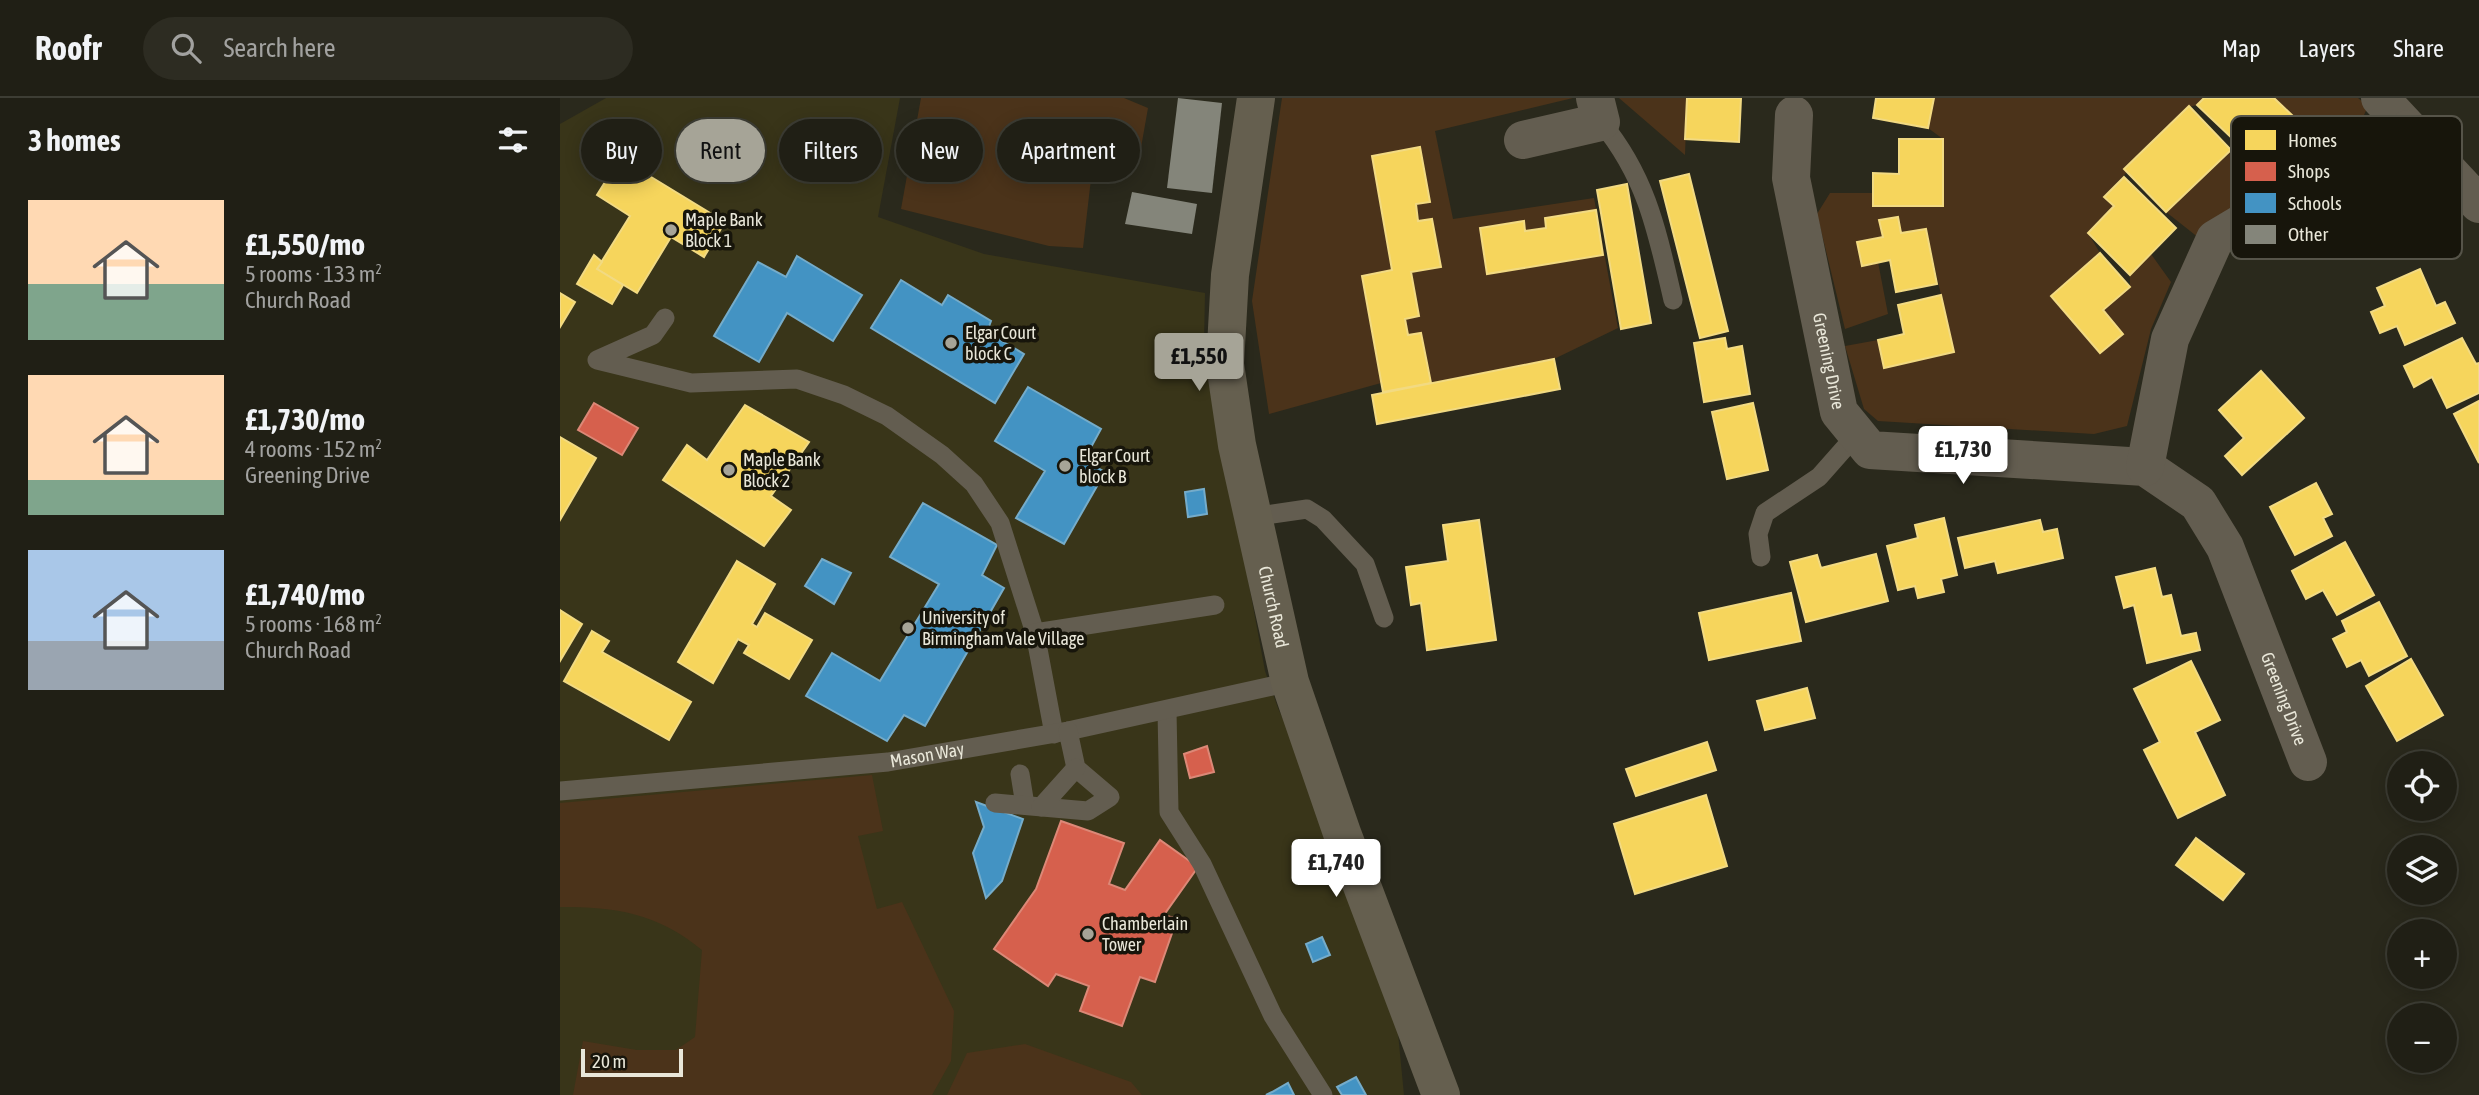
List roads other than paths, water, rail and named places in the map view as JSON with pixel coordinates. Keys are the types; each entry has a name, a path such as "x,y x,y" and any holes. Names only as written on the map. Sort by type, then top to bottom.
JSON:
{"main road":[{"name":"Church Road","path":"1256,98 1230,275 1225,364 1237,445 1290,682 1342,833 1441,1095"}],"street":[{"path":"2380,98 2397,116"},
{"path":"1523,140 1598,110"},
{"name":"Greening Drive","path":"1794,116 1791,178 1839,412 1870,450 2145,467 2198,503 2225,547 2308,762"},
{"path":"2462,186 2479,204"},
{"path":"2145,467 2170,339 2215,239 2231,229"}],"lane":[{"path":"1598,110 1630,161 1646,193 1673,300"},
{"path":"650,373 653,335 665,318"},
{"path":"653,335 597,360 691,383 797,379 844,395 887,416 942,455 974,484 1000,523 1035,633 1061,732 1076,768 1111,797 1088,811 995,803"},
{"path":"1761,557 1758,534 1765,513 1819,477 1857,434"},
{"path":"1252,517 1307,509 1323,519 1365,564 1384,618"},
{"path":"1035,633 1215,605"},
{"name":"Mason Way","path":"560,791 888,762 1061,732 1290,682"},
{"path":"1167,710 1169,812 1202,864 1273,1016 1323,1095"},
{"path":"1033,806 1076,768"},
{"path":"1020,774 1033,806"}],"place":[{"name":"Maple Bank Block 1","path":"671,230"},
{"name":"Elgar Court block C","path":"951,343"},
{"name":"Elgar Court block B","path":"1065,466"},
{"name":"Maple Bank Block 2","path":"729,470"},
{"name":"University of Birmingham Vale Village","path":"908,628"},
{"name":"Chamberlain Tower","path":"1088,934"}]}
